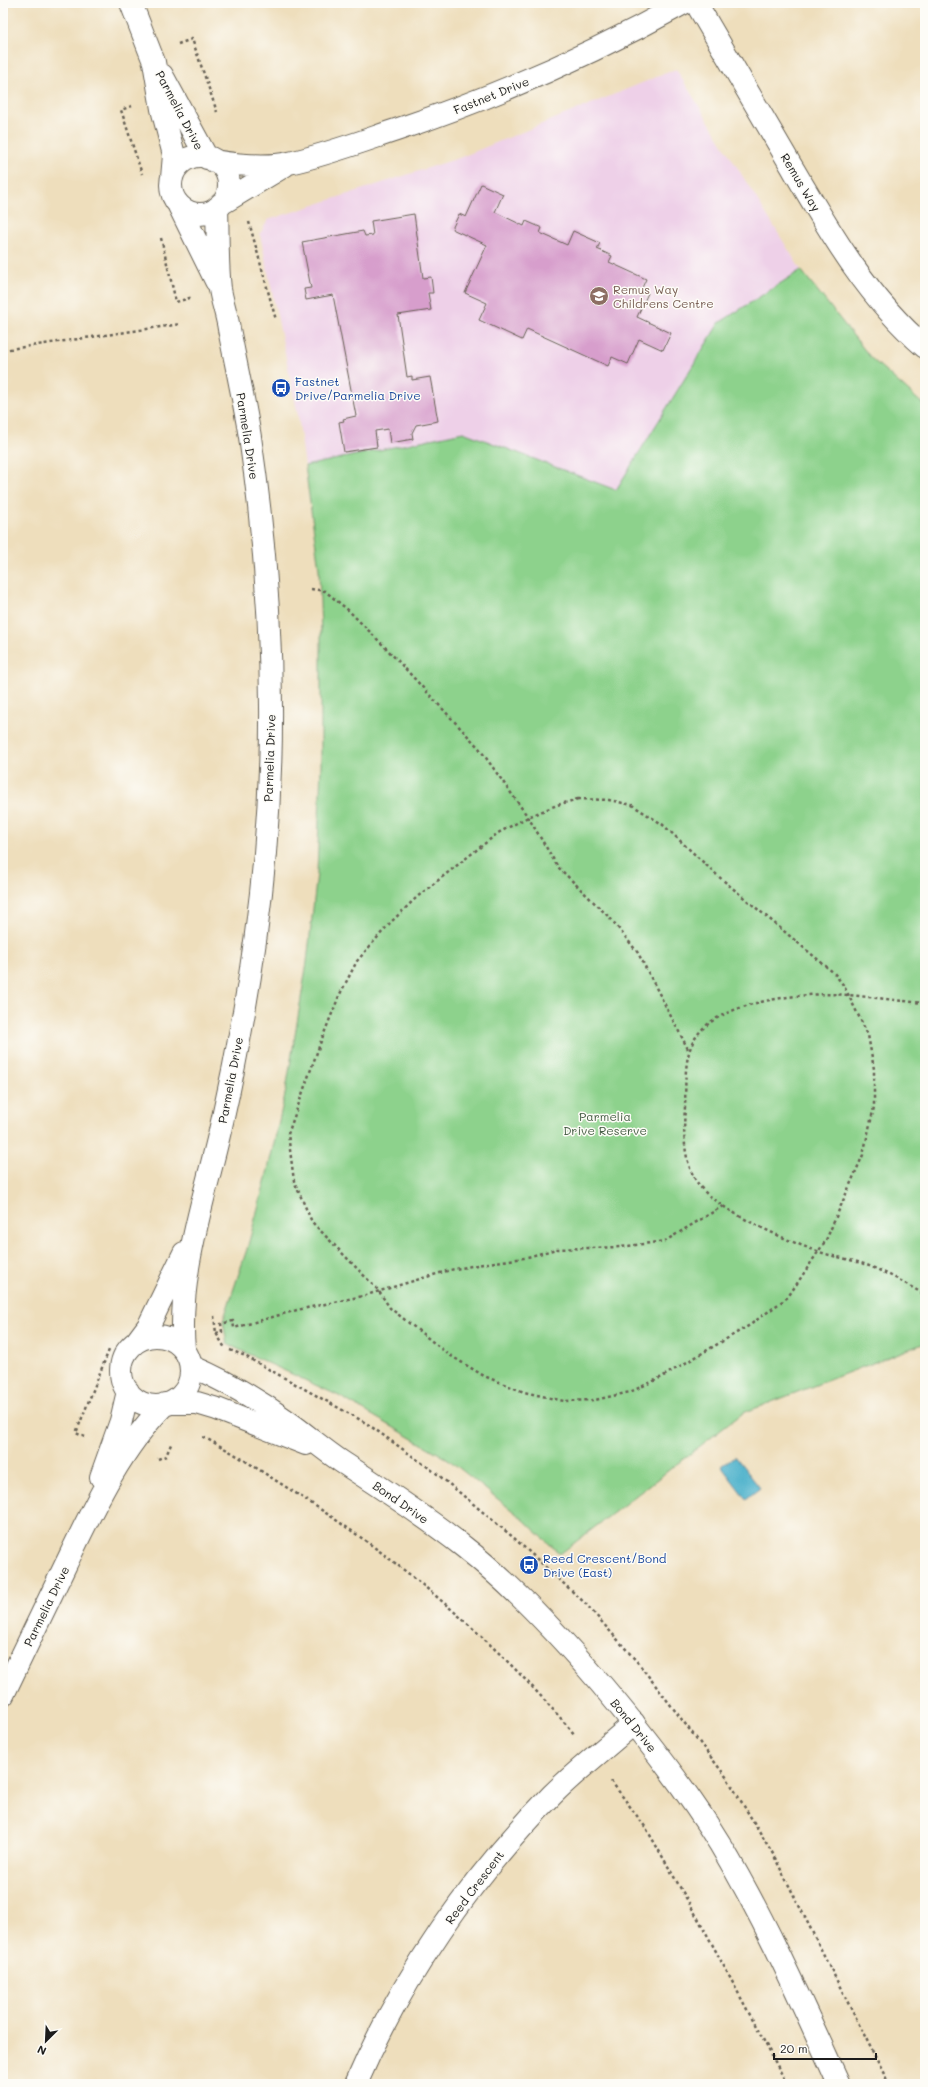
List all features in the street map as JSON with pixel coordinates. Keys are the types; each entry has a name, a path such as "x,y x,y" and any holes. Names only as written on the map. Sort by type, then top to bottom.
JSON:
{"street":[{"name":"Parmelia Drive","path":"131,3 154,62 210,159"},
{"name":"Fastnet Drive","path":"210,159 250,166 288,163 378,136 452,111 518,86 584,56 684,3"},
{"name":"Remus Way","path":"696,3 822,217 871,289 894,317 925,346"},
{"name":"Parmelia Drive","path":"154,62 162,109 174,155 172,178"},
{"path":"189,158 210,159 221,166 228,181 226,197 219,206 210,212 194,214 180,206 173,198 172,178 175,170 189,158"},
{"name":"Fastnet Drive","path":"219,206 288,163"},
{"name":"Parmelia Drive","path":"180,206 220,289"},
{"name":"Parmelia Drive","path":"187,1357 182,1318 185,1287 197,1225 231,1085 241,1026 265,852 270,757 270,664 260,512 249,434 220,289 219,206"},
{"name":"Parmelia Drive","path":"137,1341 158,1307 197,1225"},
{"path":"159,1336 171,1338 187,1357 191,1377 187,1388 180,1397 168,1404 158,1406 147,1405 136,1399 128,1391 123,1382 122,1364 129,1349 137,1341 148,1337 159,1336"},
{"name":"Bond Drive","path":"187,1357 276,1414 326,1451 416,1511 465,1548 548,1625 634,1723 681,1785 719,1843 781,1957 839,2084"},
{"name":"Parmelia Drive","path":"89,1516 104,1465 121,1421 128,1391"},
{"name":"Parmelia Drive","path":"3,1695 89,1516 131,1446 152,1417 168,1404"},
{"name":"Bond Drive","path":"168,1404 197,1404 217,1409 326,1451"},
{"name":"Reed Crescent","path":"356,2084 391,2014 425,1955 459,1904 493,1859 554,1794 634,1723"}],"path":[{"path":"3,350 181,324"},
{"path":"311,589 325,591 348,610 386,647 479,748 528,817 558,867 611,919 638,953 689,1051"},
{"path":"578,799 610,800 632,806 662,824 718,876 834,973 844,986 846,994 868,1035 874,1069 874,1107 863,1155 820,1252 788,1297 750,1325 660,1378 630,1392 595,1400 564,1401 524,1392 484,1376 448,1354 390,1308 378,1290 312,1222 294,1181 288,1134 321,1041 339,996 357,961 390,923 417,897 498,833 528,817 557,805 578,799"},
{"path":"925,1003 846,994 792,996 740,1008 716,1017 704,1027 696,1037 689,1051 684,1123 684,1142 688,1164 698,1185 723,1206 742,1218 820,1252 885,1272 925,1295"},
{"path":"216,1333 222,1332 221,1324 233,1321 234,1328 297,1310 363,1296 378,1290 450,1270 524,1258 556,1249 621,1247 665,1241 723,1206"},
{"path":"215,1320 216,1333 225,1348 244,1355"},
{"path":"76,1433 112,1344"},
{"path":"198,1436 204,1438 295,1493 371,1544 442,1600 546,1700 594,1757 646,1828 704,1929 787,2084"},
{"path":"166,1456 174,1437"}],"shaded area":[{"name":"Remus Way Childrens Centre","path":"676,69 801,270 719,323 616,491 463,432 305,466 298,415 260,234 268,220 459,158"}],"green space":[{"name":"Parmelia Drive Reserve","path":"801,270 871,358 925,406 925,1343 743,1413 560,1554 524,1520 448,1459 339,1396 227,1344 223,1321 247,1249 266,1178 286,1090 307,962 317,873 321,766 321,634 319,569 305,466 463,432 616,490 719,323"}],"water":[{"path":"735,1456 760,1488 746,1499 721,1466"}],"building":[{"path":"481,184 503,194 495,212 524,226 526,221 542,228 540,233 567,245 573,231 600,243 597,249 612,256 609,262 646,279 641,290 648,293 637,317 671,333 663,350 639,339 628,364 612,357 608,366 527,329 522,340 479,320 487,303 465,293 487,245 452,229 459,214 466,217"},
{"path":"414,214 423,278 431,277 433,293 428,293 431,310 398,315 407,377 412,376 412,380 430,377 438,421 416,425 412,433 413,439 390,443 388,429 375,431 377,447 344,452 339,422 344,421 343,419 356,416 333,295 306,300 304,289 311,288 302,242 363,231 365,236 373,235 371,221"}],"place":[{"name":"Remus Way Childrens Centre","path":"599,296"},
{"name":"Fastnet Drive/Parmelia Drive","path":"281,388"},
{"name":"Reed Crescent/Bond Drive (East)","path":"529,1565"}]}
